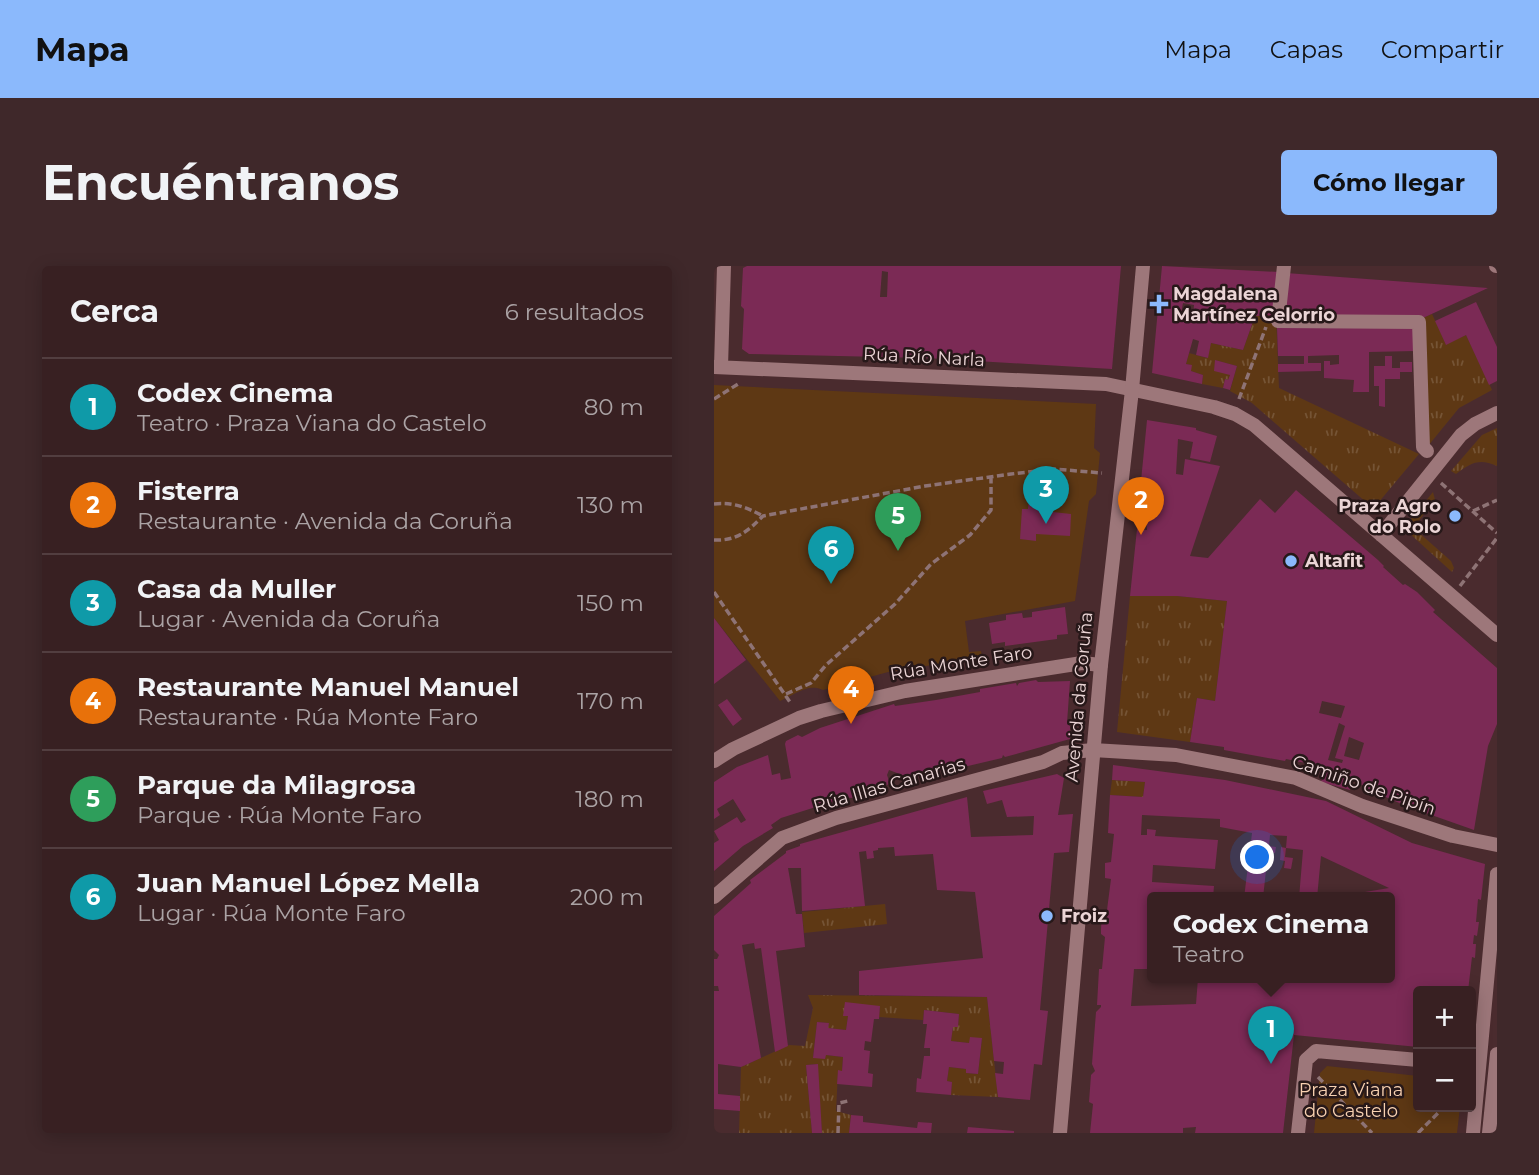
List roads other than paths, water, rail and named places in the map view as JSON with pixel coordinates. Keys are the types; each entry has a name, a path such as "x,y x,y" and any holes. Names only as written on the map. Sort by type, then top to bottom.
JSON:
{"street":[{"path":"717,367 724,266"},
{"name":"Avenida da Coruña","path":"1060,1133 1101,665 1143,266"},
{"path":"1284,266 1278,321 1419,322 1423,447 1427,451"},
{"name":"Rúa Río Narla","path":"717,367 1106,384 1235,414 1254,425 1497,635"},
{"path":"1381,535 1461,435 1497,413"},
{"name":"Rúa Monte Faro","path":"714,761 788,723 821,710 905,691 1082,663 1101,665"},
{"name":"Camiño de Pipín","path":"1093,750 1176,755 1296,778 1362,806 1440,832 1497,845"},
{"name":"Rúa Illas Canarias","path":"714,897 782,838 836,818 1043,762 1062,753 1093,750"},
{"path":"1476,1056 1497,874"},
{"path":"1298,1133 1306,1060 1315,1051 1413,1060"},
{"path":"1476,1065 1496,1060 1489,1133"},
{"path":"1473,1133 1474,1112"}],"place":[{"name":"Magdalena Martínez Celorrio","path":"1159,304"},
{"name":"Praza Agro do Rolo","path":"1455,516"},
{"name":"Casa da Muller","path":"1046,524"},
{"name":"Fisterra","path":"1141,535"},
{"name":"Parque da Milagrosa","path":"898,551"},
{"name":"Altafit","path":"1291,561"},
{"name":"Juan Manuel López Mella","path":"831,584"},
{"name":"Restaurante Manuel Manuel","path":"851,724"},
{"name":"Froiz","path":"1047,916"},
{"name":"Codex Cinema","path":"1271,1064"}],"park label":[{"name":"Praza Viana do Castelo","path":"1351,1100"}]}
